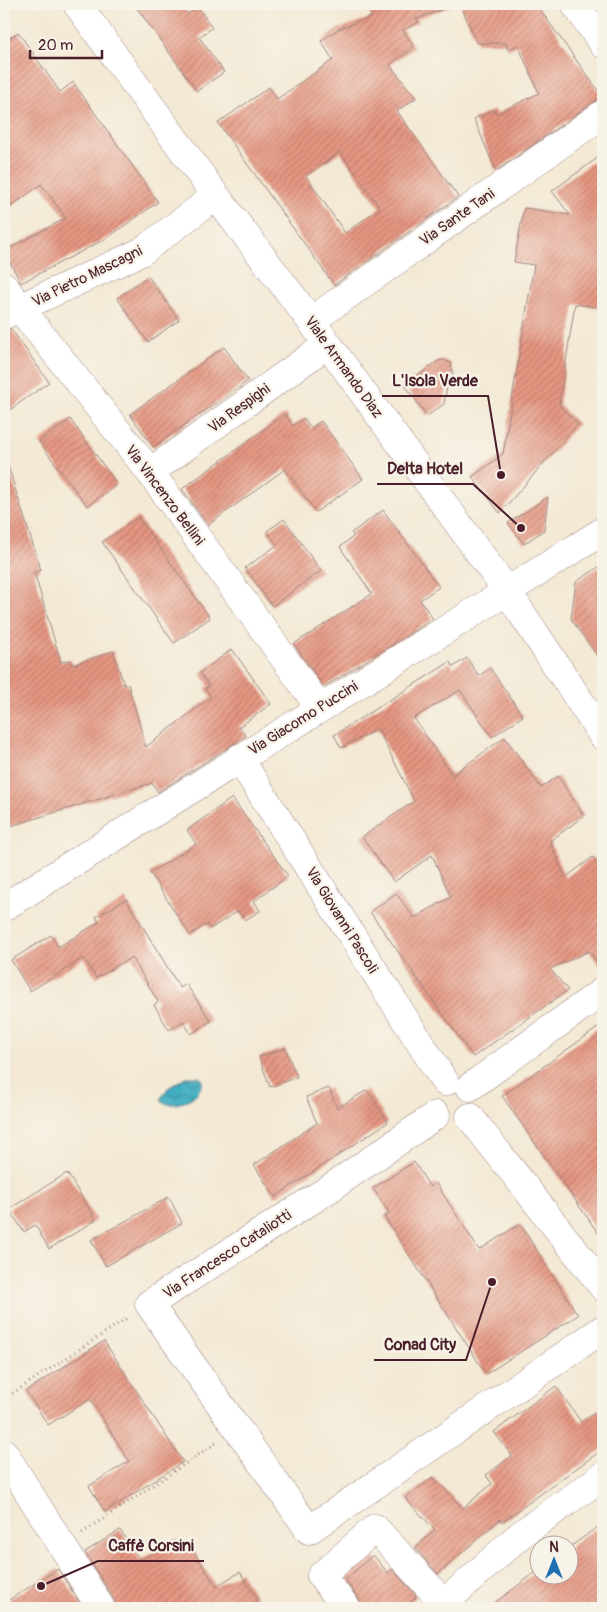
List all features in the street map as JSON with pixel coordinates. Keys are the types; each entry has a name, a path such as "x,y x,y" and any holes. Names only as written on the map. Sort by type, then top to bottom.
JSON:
{"street":[{"name":"Viale Armando Diaz","path":"76,4 216,196 328,344 507,591 603,736"},
{"path":"575,4 603,44"},
{"name":"Via Sante Tani","path":"311,321 603,114"},
{"name":"Via Pietro Mascagni","path":"12,312 141,252 216,196"},
{"name":"Via Vincenzo Bellini","path":"4,286 12,312 150,472 320,708"},
{"name":"Via Respighi","path":"150,472 328,344"},
{"name":"Via Giacomo Puccini","path":"4,907 603,531"},
{"name":"Via Giovanni Pascoli","path":"239,758 457,1085 474,1092 476,1105 470,1117"},
{"path":"603,991 457,1085 435,1091 432,1103 436,1115 441,1120 453,1124 470,1117 603,1287"},
{"name":"Via Francesco Cataliotti","path":"436,1115 329,1189 149,1304 236,1430 309,1530 603,1329"},
{"path":"4,1453 101,1608"},
{"path":"347,1608 321,1576 375,1528 440,1603 520,1535 603,1476"}],"path":[{"path":"4,1399 149,1304"},
{"path":"63,1545 236,1430"}],"water":[{"path":"186,1077 199,1077 203,1080 194,1096 176,1104 163,1103 161,1098 168,1088"}],"building":[{"path":"134,4 180,4 188,14 198,7 212,28 199,37 224,72 197,91"},
{"path":"365,4 451,4 452,6 416,19 419,22 403,30 414,47 390,65 416,98 397,111 458,197 334,285 218,123 269,87 277,99 333,60 321,41 338,29 372,17","holes":["340,152 380,208 345,233 306,176"]},
{"path":"460,4 536,4 602,96 496,171 474,119 494,110 496,114 539,93 518,45 508,50 506,43 477,43"},
{"path":"18,32 60,92 73,82 158,202 107,238 21,283 4,251 66,218 41,184 4,212 4,42"},
{"path":"603,154 603,308 575,304 559,405 578,424 500,513 472,477 503,454 534,265 514,262 524,208 570,215 552,191"},
{"path":"148,276 179,320 148,342 117,298"},
{"path":"11,329 49,382 4,414 4,330"},
{"path":"224,347 248,381 153,447 130,414"},
{"path":"444,360 451,363 453,375 448,381 444,404 427,416 405,385 438,361"},
{"path":"285,414 293,426 304,418 311,428 321,421 363,479 316,512 285,469 208,525 182,489"},
{"path":"70,419 117,484 87,506 39,442"},
{"path":"4,466 8,466 41,570 34,572 61,662 71,660 72,665 113,651 124,685 128,684 146,747 211,697 205,688 209,686 200,673 232,649 271,704 239,727 246,736 158,792 152,783 4,828"},
{"path":"548,497 544,530 524,544 508,523"},
{"path":"383,510 439,587 420,600 433,619 324,687 294,644 372,594 340,547 354,536 351,533"},
{"path":"138,517 210,618 174,643 102,542"},
{"path":"284,519 321,571 272,606 245,568 277,545 267,531"},
{"path":"603,564 603,664 571,619 576,582"},
{"path":"467,658 479,676 490,668 523,716 492,737 460,690 414,718 452,775 505,737 541,788 558,776 584,816 550,841 565,878 593,857 603,871 603,971 589,951 550,969 568,990 473,1057 370,912 396,893 414,918 451,897 432,855 394,882 362,837 414,801 378,729 341,748 334,735 450,662 453,667"},
{"path":"232,798 288,876 254,901 260,911 245,920 238,911 210,929 207,924 190,935 150,873 196,844 187,830"},
{"path":"126,899 180,988 186,984 211,1021 191,1034 183,1021 169,1030 154,1005 158,1002 132,957 96,978 84,958 30,991 11,960 51,935 58,947 99,922 96,917"},
{"path":"603,1024 603,1240 502,1096"},
{"path":"285,1048 297,1077 270,1087 259,1057"},
{"path":"329,1088 337,1108 367,1090 388,1122 275,1197 254,1165 317,1123 306,1097"},
{"path":"414,1162 430,1187 436,1183 479,1250 520,1224 578,1315 486,1374 384,1216 389,1213 373,1188"},
{"path":"67,1173 96,1220 49,1249 35,1225 24,1232 9,1209"},
{"path":"169,1197 182,1223 106,1266 91,1240"},
{"path":"104,1341 183,1462 105,1512 89,1486 129,1461 90,1399 48,1425 26,1391"},
{"path":"556,1386 581,1422 603,1407 603,1449 502,1522 500,1519 438,1574 415,1548 435,1530 405,1498 433,1477 463,1508 492,1484 486,1475 512,1456 494,1432"},
{"path":"603,1523 603,1608 488,1608 530,1576 530,1584 580,1584 580,1540"},
{"path":"120,1530 140,1560 175,1540 182,1551 191,1547 216,1586 240,1572 258,1600 244,1608 116,1608 114,1600 85,1552"},
{"path":"373,1555 388,1573 392,1569 415,1594 416,1597 404,1608 362,1608 359,1599 345,1580"},
{"path":"58,1569 83,1608 4,1608 4,1603"}],"place":[{"name":"L'Isola Verde","path":"501,475"},
{"name":"Delta Hotel","path":"521,528"},
{"name":"Conad City","path":"492,1282"},
{"name":"Caffè Corsini","path":"41,1586"}]}
